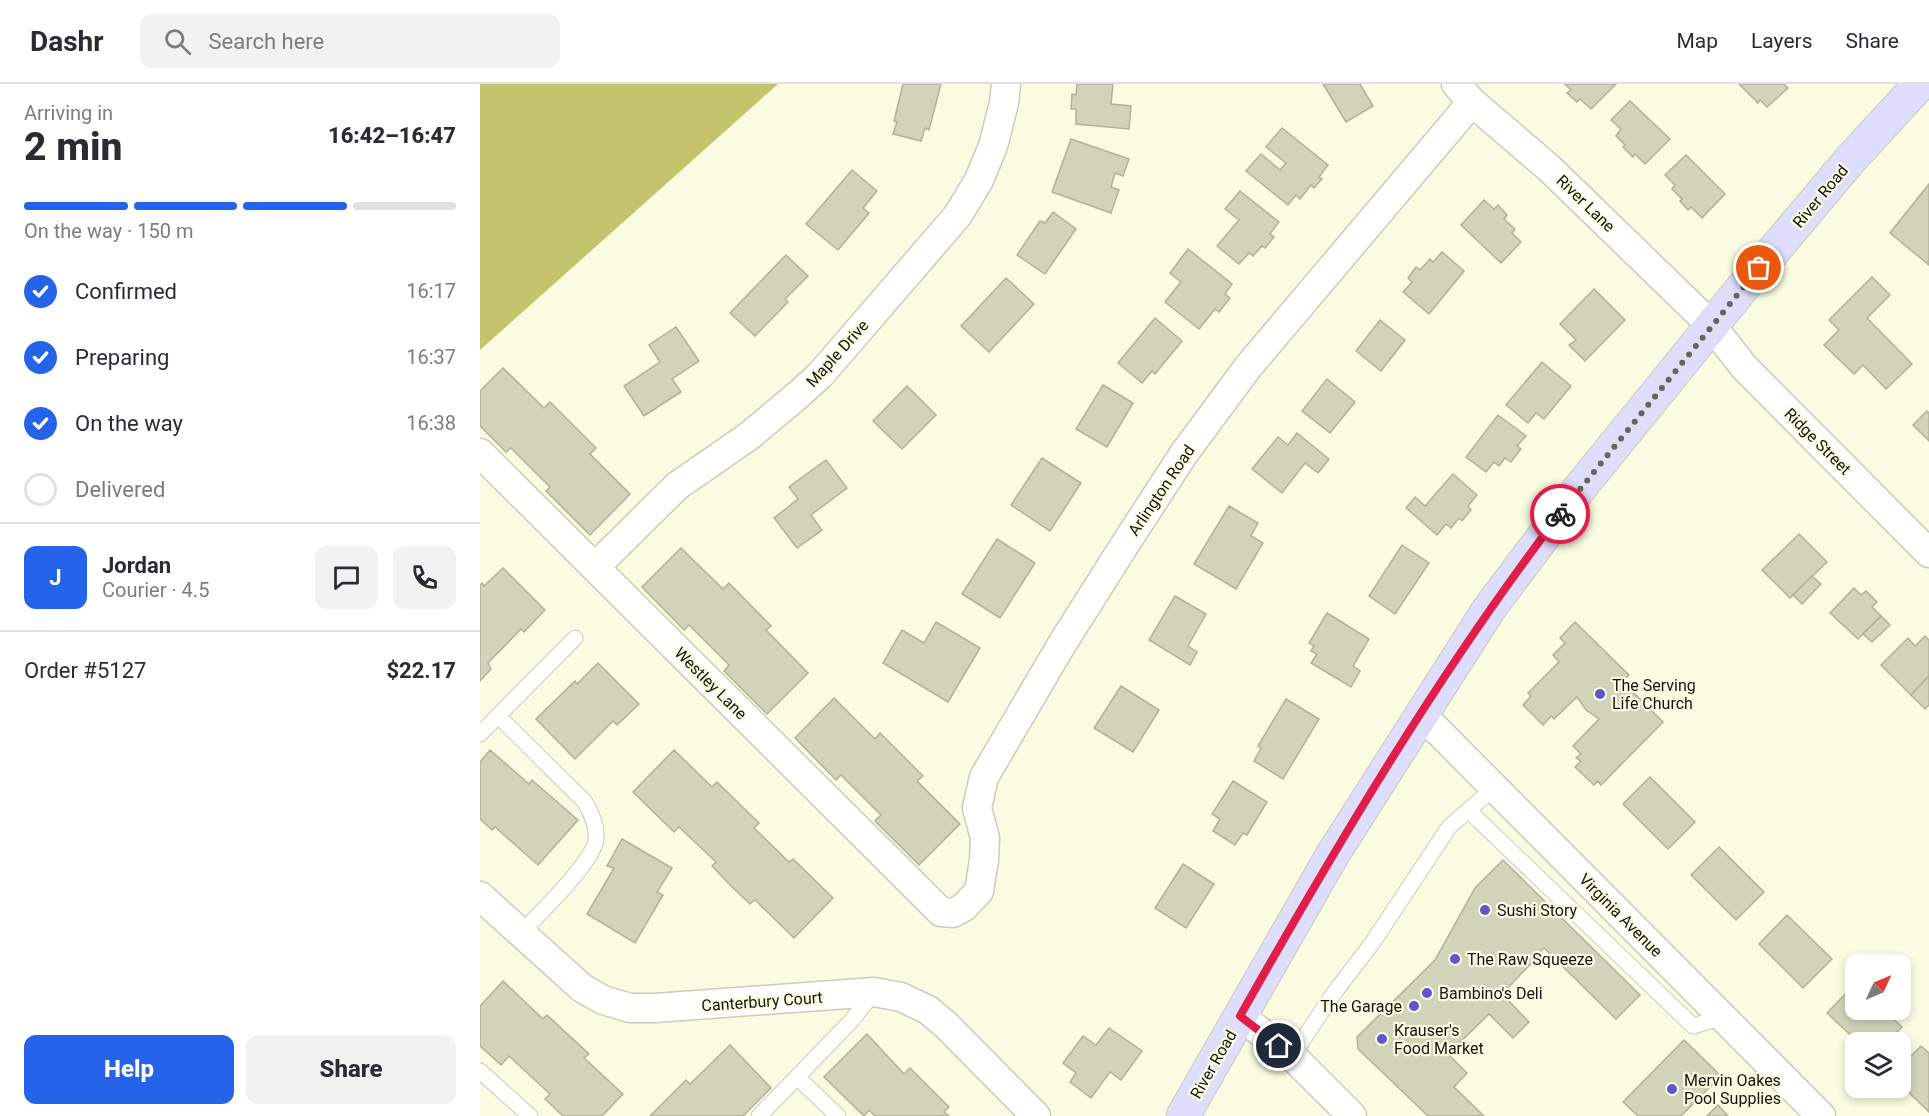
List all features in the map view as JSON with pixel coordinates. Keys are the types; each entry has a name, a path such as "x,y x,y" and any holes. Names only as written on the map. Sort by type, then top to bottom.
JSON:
{"main road":[{"name":"River Road","path":"1183,1116 1333,854 1489,609 1580,489 1712,326 1850,160 1920,84"}],"street":[{"name":"Maple Drive","path":"594,567 677,486 748,436 821,374 958,215 979,180 993,146 1006,84"},
{"name":"River Lane","path":"1464,93 1556,175 1712,326"},
{"name":"Arlington Road","path":"941,912 953,914 964,907 979,891 985,838 977,808 984,777 1062,644 1124,546 1183,455 1248,367 1464,93"},
{"name":"Ridge Street","path":"1712,326 1744,367 1929,553"},
{"name":"Westley Lane","path":"480,453 941,912"},
{"name":"Virginia Avenue","path":"1421,714 1821,1116"},
{"name":"Canterbury Court","path":"480,896 582,988 603,1000 630,1008 874,992 902,998 928,1010 946,1025 1036,1116"},
{"path":"1240,1016 1292,1056 1352,1116"}],"lane":[{"path":"480,734 575,638"},
{"path":"498,716 585,802 594,817 597,839 587,861 521,933"},
{"path":"1292,1056 1334,993 1373,942 1449,827 1494,788"},
{"path":"1468,810 1693,1026 1723,1017"},
{"path":"1610,946 1632,925"},
{"path":"1672,1006 1693,987"},
{"path":"759,1116 852,1020 874,992"},
{"path":"480,1071 530,1116"},
{"path":"797,1077 838,1116"}],"shaded area":[{"path":"480,84 778,84 480,350"}],"building":[{"path":"903,84 941,84 929,130 925,128 921,141 893,134"},
{"path":"1077,84 1113,84 1111,104 1131,106 1129,129 1076,124 1076,109 1071,109 1072,94 1076,95"},
{"path":"1323,84 1360,84 1373,106 1346,122"},
{"path":"1565,84 1616,84 1591,109 1580,99 1577,102 1567,93 1571,90"},
{"path":"1739,84 1784,84 1788,88 1767,107 1760,100 1758,103"},
{"path":"1630,101 1670,139 1645,164 1623,147 1625,145 1616,136 1621,129 1611,120"},
{"path":"1282,128 1328,165 1319,177 1322,179 1314,188 1311,185 1300,199 1296,195 1288,205 1246,171 1261,154 1280,170 1286,163 1266,147"},
{"path":"1071,139 1129,159 1123,176 1115,173 1111,187 1119,190 1111,213 1052,192"},
{"path":"1686,155 1725,194 1702,218 1691,207 1688,210 1680,201 1682,199 1672,189 1675,185 1665,175"},
{"path":"852,170 877,191 863,208 869,213 838,250 806,224"},
{"path":"1929,184 1929,265 1890,233"},
{"path":"1240,191 1279,222 1270,234 1274,237 1265,248 1262,246 1253,256 1249,253 1239,264 1217,246 1239,220 1225,209"},
{"path":"1484,200 1494,209 1498,205 1507,215 1504,219 1515,229 1512,233 1521,242 1501,263 1461,225"},
{"path":"1053,212 1076,229 1045,274 1017,255 1040,221 1045,223"},
{"path":"1188,249 1232,284 1225,294 1230,298 1219,312 1215,309 1199,329 1165,302 1181,282 1170,273"},
{"path":"1442,252 1464,271 1429,314 1403,292 1412,282 1408,278 1416,267 1420,270 1430,259 1433,262"},
{"path":"786,255 808,276 785,299 788,302 755,336 730,313"},
{"path":"1872,277 1890,295 1867,318 1912,364 1886,389 1863,365 1854,374 1824,345 1839,330 1829,320"},
{"path":"1006,278 1034,304 989,352 961,326"},
{"path":"1594,289 1625,320 1585,361 1569,345 1576,340 1560,324"},
{"path":"1155,318 1182,341 1155,374 1152,371 1142,383 1118,363"},
{"path":"1380,320 1405,340 1381,371 1356,351"},
{"path":"676,327 699,361 672,379 681,392 644,416 624,386 660,362 649,345"},
{"path":"1542,362 1571,386 1544,419 1536,413 1528,423 1506,405"},
{"path":"503,368 544,408 550,402 596,448 590,454 630,494 590,535 546,491 550,487 511,448 506,452 480,426 480,391"},
{"path":"1327,379 1355,402 1330,433 1302,411"},
{"path":"1103,385 1133,403 1107,447 1076,429"},
{"path":"907,386 936,415 902,449 873,421"},
{"path":"1927,411 1929,413 1929,441 1913,425"},
{"path":"1498,415 1526,436 1517,446 1521,449 1511,462 1505,458 1499,466 1494,462 1486,472 1466,457"},
{"path":"1297,433 1329,459 1318,473 1305,463 1282,493 1252,469 1278,437 1288,445"},
{"path":"1042,458 1081,483 1050,531 1011,505"},
{"path":"826,460 847,488 811,515 822,530 797,548 774,518 798,499 789,487"},
{"path":"1453,474 1477,495 1468,506 1471,510 1462,521 1459,518 1451,528 1446,524 1437,535 1406,508 1415,497 1425,506"},
{"path":"1229,506 1258,523 1251,536 1263,543 1236,589 1194,564"},
{"path":"1799,534 1827,562 1790,598 1762,570"},
{"path":"997,539 1035,563 1000,618 962,594"},
{"path":"1402,545 1429,563 1395,614 1369,596"},
{"path":"681,548 723,589 729,583 771,626 766,630 808,673 767,714 724,671 729,665 689,625 684,630 642,587"},
{"path":"503,568 545,610 524,632 521,629 488,663 491,669 480,681 480,585 482,583 484,586"},
{"path":"1812,576 1821,584 1802,604 1793,595"},
{"path":"1854,588 1861,595 1866,591 1877,602 1872,607 1881,616 1858,639 1830,613"},
{"path":"1175,596 1206,614 1188,646 1197,652 1190,665 1149,640"},
{"path":"1327,613 1369,639 1353,666 1360,671 1351,687 1311,663 1317,654 1311,651 1314,646 1309,643"},
{"path":"1881,616 1890,625 1872,642 1863,634"},
{"path":"936,622 980,648 948,702 883,663 902,630 924,643"},
{"path":"1575,622 1629,675 1622,681 1663,722 1601,785 1598,781 1594,785 1575,767 1581,761 1576,758 1581,754 1573,746 1599,719 1586,710 1577,697 1554,719 1551,716 1543,725 1523,705 1531,696 1528,693 1559,662 1553,655 1565,643 1560,638"},
{"path":"1925,636 1929,640 1929,676 1911,695 1881,665 1908,638 1915,646"},
{"path":"598,663 639,704 617,725 613,721 575,759 536,719 575,681 577,684"},
{"path":"1929,676 1929,705 1925,709 1911,695"},
{"path":"1121,686 1159,710 1133,752 1094,728"},
{"path":"834,698 875,739 880,733 923,776 917,781 960,824 919,865 875,821 881,815 841,775 836,780 795,738"},
{"path":"1286,699 1319,719 1283,779 1254,761 1261,748 1258,746"},
{"path":"490,750 529,784 532,780 578,820 538,865 495,827 492,830 480,819 480,762"},
{"path":"674,750 712,787 717,782 759,823 754,828 789,862 793,859 833,898 794,938 755,900 750,904 731,886 712,866 716,862 679,827 674,832 633,792"},
{"path":"1650,777 1695,822 1668,849 1623,804"},
{"path":"1233,781 1267,802 1247,835 1243,833 1235,845 1213,831 1220,819 1212,814"},
{"path":"622,839 672,868 657,892 663,895 635,943 587,914 614,868 607,866"},
{"path":"1719,847 1764,892 1736,920 1691,875"},
{"path":"1503,860 1640,995 1616,1019 1544,948 1502,994 1529,1022 1513,1038 1489,1014 1448,1054 1467,1073 1454,1087 1484,1116 1428,1116 1358,1049 1357,1037 1435,960 1475,888"},
{"path":"1183,864 1214,884 1186,928 1155,908"},
{"path":"1787,915 1832,959 1803,988 1759,944"},
{"path":"503,981 543,1019 547,1015 589,1054 584,1058 623,1094 602,1116 563,1116 545,1099 550,1094 509,1056 501,1065 480,1046 480,1006"},
{"path":"1845,994 1845,1020 1895,1020 1902,1027 1897,1032 1847,1032 1827,1013"},
{"path":"1109,1028 1142,1051 1121,1080 1110,1072 1091,1098 1070,1082 1076,1073 1063,1063 1083,1036 1096,1045"},
{"path":"867,1034 904,1074 910,1068 949,1107 944,1112 949,1116 875,1116 869,1110 864,1116 824,1077"},
{"name":"Mervin Oakes Pool Supplies","path":"1684,1040 1721,1076 1681,1116 1638,1116 1623,1102"},
{"path":"730,1045 771,1088 743,1116 650,1116 686,1080 690,1084"},
{"path":"1921,1046 1929,1053 1929,1112 1911,1095 1911,1056"},
{"path":"1718,1105 1728,1116 1707,1116"}],"way so far":[{"path":"1560,514 1759,268"}],"place":[{"name":"The Serving Life Church","path":"1600,694"},
{"name":"Sushi Story","path":"1485,910"},
{"name":"The Raw Squeeze","path":"1455,959"},
{"name":"Bambino's Deli","path":"1427,993"},
{"name":"The Garage","path":"1414,1006"},
{"name":"Krauser's Food Market","path":"1382,1039"},
{"name":"Mervin Oakes Pool Supplies","path":"1672,1089"}],"route":[{"path":"1279,1046 1240,1016 1333,854 1408,734 1489,609 1560,514"}]}
